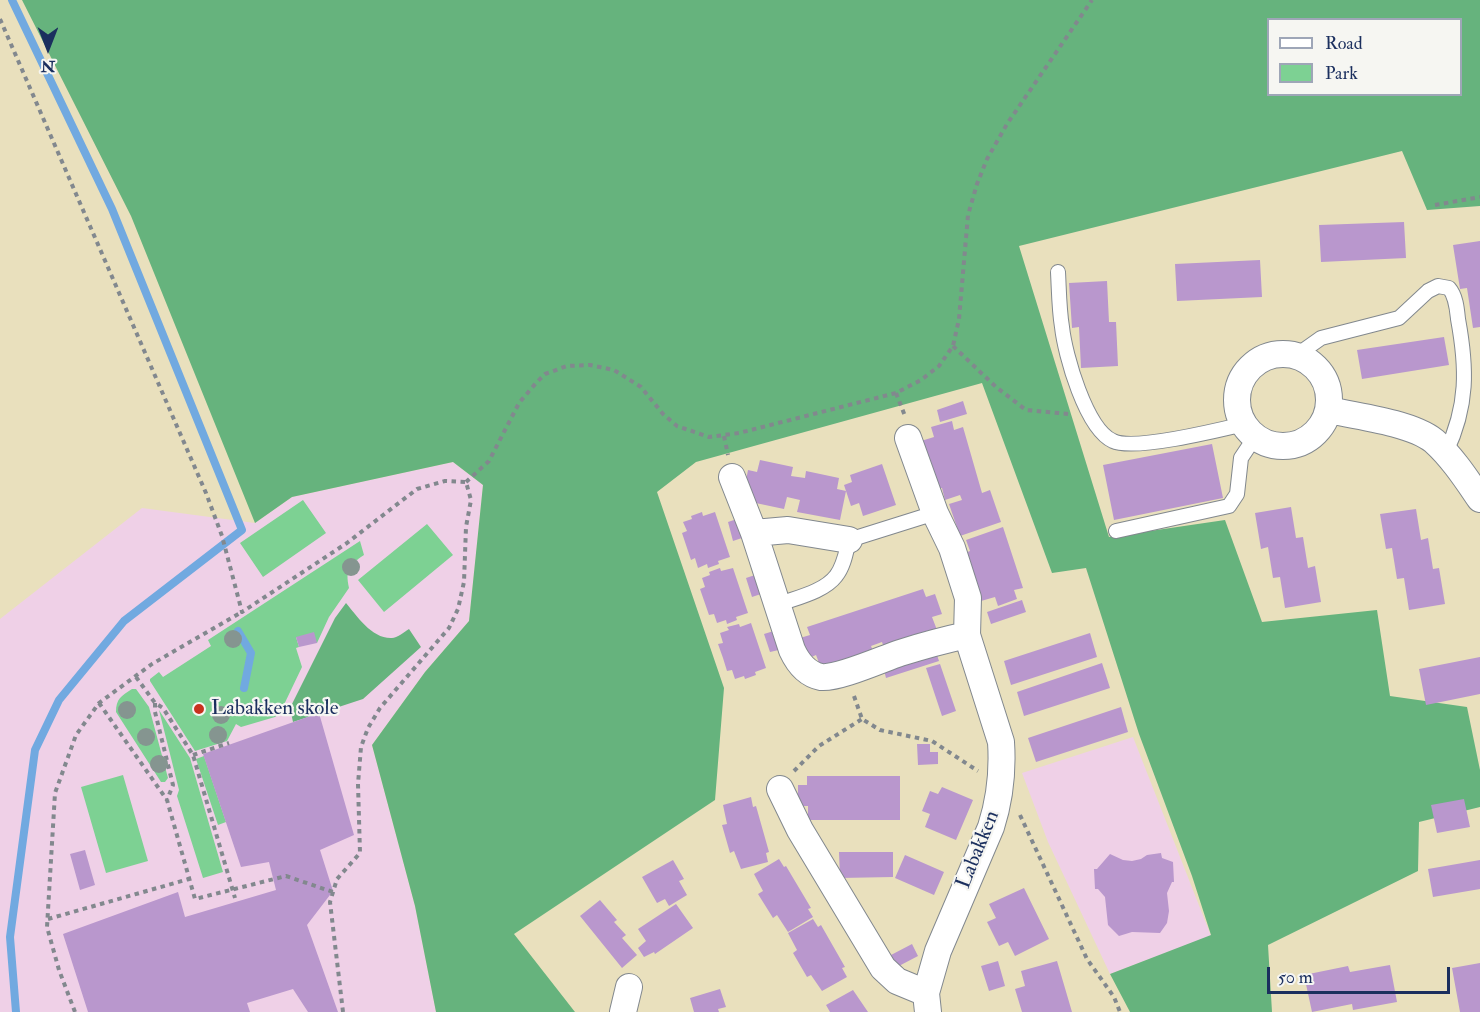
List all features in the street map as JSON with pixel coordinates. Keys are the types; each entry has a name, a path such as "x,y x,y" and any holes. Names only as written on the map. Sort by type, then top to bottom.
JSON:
{"street":[{"path":"1281,353 1297,355 1309,361 1319,370 1326,383 1329,396 1328,410 1324,422 1316,433 1305,441 1280,446 1267,443 1250,430 1238,410 1237,393 1242,378 1251,366 1265,357 1281,353"},
{"path":"1328,410 1419,432 1433,440 1446,452 1480,499"},
{"name":"Labakken","path":"780,789 800,830 883,968 927,1002 938,951 998,807 1002,760 1001,742 967,634 968,598 952,548 935,513 908,438"},
{"path":"732,477 754,533 797,660 811,674 824,677 846,672 901,652 967,634"},
{"path":"754,533 788,530 849,540"},
{"path":"623,1012 629,987"}],"lane":[{"path":"1058,272 1062,328 1071,369 1084,404 1101,432 1113,441 1131,444 1250,430 1241,458 1237,494 1229,506 1116,531"},
{"path":"1297,355 1321,338 1399,318 1428,291 1438,286 1449,288 1456,303 1464,356 1464,392 1455,434 1446,452"},
{"path":"777,605 826,586 836,576 843,563 849,540 935,513"}],"path":[{"path":"75,1012 59,970 47,927 55,793 76,735 99,703 152,664 242,612 347,543 417,489 445,481 466,483 489,461 519,403 545,374 567,366 590,365 614,370 641,387 663,414 677,426 710,437 739,433 896,393 921,380 939,366 953,346 960,319 968,215 987,159 1007,124 1092,0"},
{"path":"0,19 206,493 222,536 242,612"},
{"path":"1435,205 1480,197"},
{"path":"953,346 996,387 1026,410 1091,415"},
{"path":"343,1012 330,902 337,879 360,853 358,784 361,747 368,728 380,708 449,628 458,609 464,582 466,527 471,500 466,483"},
{"path":"136,676 155,703 163,708 193,755 235,898"},
{"path":"99,703 167,800 195,899 286,876 333,892"},
{"path":"155,703 155,712 173,785 167,800"},
{"path":"780,789 801,762 819,746 862,718"},
{"path":"193,755 229,743"},
{"path":"48,919 189,879"}],"shaded area":[{"name":"Labakken skole","path":"453,462 483,485 469,621 425,672 372,745 415,906 436,1012 0,1012 0,619 142,508 255,523 292,497"},
{"path":"1133,737 1211,936 1110,974 1048,842 1022,773"}],"green space":[{"path":"22,0 1480,0 1480,206 1427,210 1402,151 1019,246 1109,537 1225,520 1262,622 1377,610 1390,696 1467,707 1480,770 1480,807 1419,822 1418,871 1268,945 1272,1012 1130,1012 1110,974 1211,935 1192,876 1139,734 1086,568 1052,573 982,383 696,462 657,492 724,688 715,800 514,934 575,1012 436,1012 415,906 372,745 425,672 469,621 483,485 453,462 292,497 255,523 131,216"},
{"path":"303,500 326,533 263,577 240,543"},
{"path":"427,524 453,555 384,612 358,580"},
{"path":"360,541 364,555 349,568 349,588 329,617 317,643 296,637 299,647 296,648 302,667 280,713 275,717 241,727 236,724 227,741 195,751 150,679 159,672 163,677 211,646 208,640"},
{"path":"346,603 366,626 378,635 394,638 409,629 421,647 363,699 293,722 290,708 335,618"},
{"path":"132,689 136,689 149,707 168,778 165,782 161,782 116,712 120,698"},
{"path":"159,710 190,758 223,872 203,878 177,796 179,790"},
{"path":"204,756 226,822 218,825 196,759"},
{"path":"123,775 148,861 106,873 81,787"}],"building":[{"path":"1404,222 1406,258 1321,262 1319,225"},
{"path":"1480,241 1480,327 1473,328 1467,288 1460,289 1453,245"},
{"path":"1260,260 1262,297 1177,301 1175,264"},
{"path":"1107,281 1109,322 1116,322 1118,366 1081,368 1079,327 1072,328 1069,283"},
{"path":"1444,337 1449,365 1362,379 1357,350"},
{"path":"963,401 967,414 940,422 937,410"},
{"path":"952,421 954,430 963,427 982,493 990,490 1001,522 960,536 949,504 962,500 960,495 945,500 942,488 937,489 921,441 934,437 931,427"},
{"path":"1212,444 1223,498 1114,520 1103,465"},
{"path":"760,460 793,467 791,476 805,478 806,471 839,478 837,489 846,491 840,520 797,512 800,500 787,497 784,509 751,502 753,493 744,491 748,470 757,472"},
{"path":"882,464 896,505 863,516 859,503 851,506 844,485 852,482 850,475"},
{"path":"1291,507 1296,538 1303,537 1308,568 1315,566 1321,602 1285,608 1280,577 1273,578 1268,547 1261,549 1255,513"},
{"path":"1416,509 1421,540 1428,538 1433,569 1439,568 1445,604 1409,610 1404,578 1397,579 1392,548 1386,549 1380,514"},
{"path":"702,512 703,516 715,512 730,557 708,568 707,564 698,568 695,558 691,560 682,533 687,531 683,522"},
{"path":"740,518 745,537 733,541 728,522"},
{"path":"1003,527 1023,588 1014,590 1017,599 998,606 995,597 981,601 965,553 970,551 966,540"},
{"path":"720,568 721,571 733,568 748,613 736,617 737,620 727,624 726,620 717,623 714,614 709,615 700,589 705,587 702,578 710,575 709,572"},
{"path":"758,574 764,593 752,597 746,578"},
{"path":"923,589 926,597 935,594 942,614 932,617 937,630 884,648 882,642 871,646 873,651 821,668 816,655 807,659 800,638 810,635 807,627"},
{"path":"1022,600 1026,612 991,624 987,612"},
{"path":"751,623 766,668 745,679 744,676 735,679 732,670 727,671 718,644 723,643 720,633 729,630 727,627 739,624 740,627"},
{"path":"777,630 783,649 770,652 764,634"},
{"path":"314,632 317,643 299,647 296,637"},
{"path":"1090,633 1097,657 1011,685 1004,661"},
{"path":"935,649 939,661 886,678 883,666"},
{"path":"1480,657 1480,694 1426,705 1419,669"},
{"path":"1102,663 1110,688 1024,716 1017,692"},
{"path":"940,664 956,711 942,716 926,668"},
{"path":"1121,707 1128,732 1036,762 1028,738"},
{"path":"319,713 354,835 320,850 333,891 307,925 338,1012 308,1012 293,989 247,1003 250,1012 88,1012 63,934 178,892 185,917 276,890 269,862 241,867 203,754"},
{"path":"917,744 930,744 930,752 938,752 938,764 918,765"},
{"path":"807,776 900,776 900,820 808,820 808,806 798,806 798,785 807,785"},
{"path":"942,787 973,800 956,840 925,827 930,814 922,811 930,791 938,794"},
{"path":"751,797 753,807 756,806 769,852 766,853 768,862 741,869 734,851 730,853 722,825 727,824 723,805"},
{"path":"1464,799 1470,827 1437,833 1431,805"},
{"path":"85,850 95,885 80,890 70,854"},
{"path":"839,852 893,852 893,877 840,878"},
{"path":"1161,853 1162,858 1173,862 1174,882 1167,893 1169,911 1167,923 1160,933 1132,932 1119,936 1108,925 1105,897 1098,889 1095,889 1094,869 1097,869 1110,854 1132,861"},
{"path":"905,855 944,872 934,895 895,878"},
{"path":"779,859 784,867 786,866 811,908 808,909 813,917 788,932 777,915 773,918 758,894 763,891 754,874"},
{"path":"673,860 684,879 679,881 687,895 669,906 665,899 657,903 642,877"},
{"path":"1480,860 1480,889 1433,897 1428,869"},
{"path":"1024,888 1049,939 1015,956 1008,942 999,946 987,922 996,918 989,904"},
{"path":"600,900 617,920 614,922 626,935 622,938 637,955 622,968 580,916"},
{"path":"676,904 693,928 655,954 654,952 644,957 638,948 646,941 638,929"},
{"path":"813,919 818,927 821,925 845,967 842,968 847,977 822,991 811,975 807,977 793,953 797,950 788,933"},
{"path":"912,944 918,956 897,967 891,955"},
{"path":"998,961 1005,986 989,991 981,966"},
{"path":"1057,961 1072,1012 1022,1012 1015,989 1025,986 1021,971"},
{"path":"1480,963 1480,1012 1460,1012 1452,968"},
{"path":"1390,965 1397,1002 1353,1010 1352,1004 1312,1012 1304,975 1348,966 1350,972"},
{"path":"720,989 726,1007 718,1009 719,1012 694,1012 690,998"},
{"path":"853,990 868,1012 830,1012 826,1005"}],"waterway":[{"path":"12,0 112,209 242,530 124,621 59,700 35,750 10,937 16,1012"},
{"path":"238,631 251,653 244,688"}],"place":[{"name":"Labakken skole","path":"199,709"}]}
